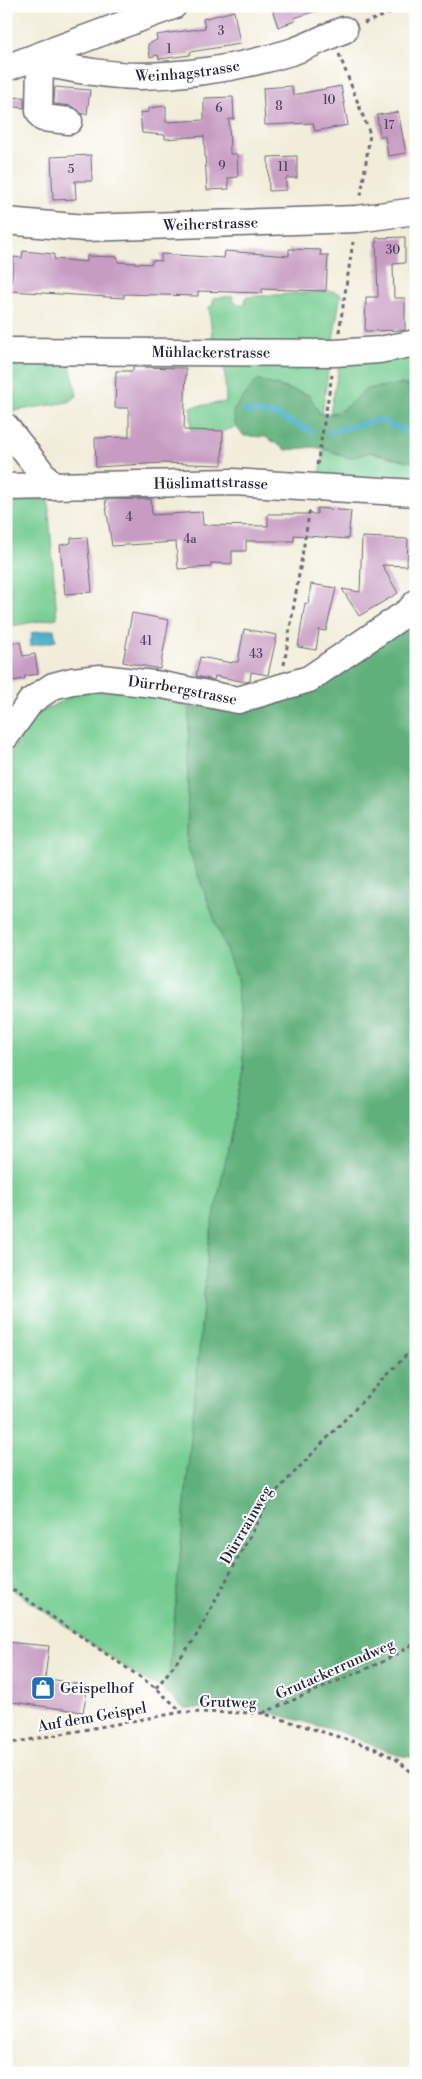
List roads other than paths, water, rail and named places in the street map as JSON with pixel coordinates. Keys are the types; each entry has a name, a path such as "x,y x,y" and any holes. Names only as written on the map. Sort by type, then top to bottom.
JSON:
{"street":[{"path":"69,121 43,118 39,111 25,64 173,6"},
{"name":"Weinhagstrasse","path":"25,64 140,76 192,72 238,66 284,54 338,32"},
{"name":"Weiherstrasse","path":"6,221 85,228 357,219 416,211"},
{"name":"Mühlackerstrasse","path":"6,350 335,353 379,350 416,343"},
{"path":"6,427 52,486"},
{"name":"Hüslimattstrasse","path":"6,487 233,482 416,493"},
{"name":"Dürrbergstrasse","path":"6,736 31,701 53,686 72,681 102,678 162,685 238,700 309,679 409,611 416,603"}],"water":[{"path":"54,629 56,641 30,646 29,640 32,640 31,633"}],"waterway":[{"path":"244,411 273,414 311,431"},
{"path":"330,432 379,420 416,435"}],"place":[{"name":"Geispelhof","path":"43,1688"}]}
